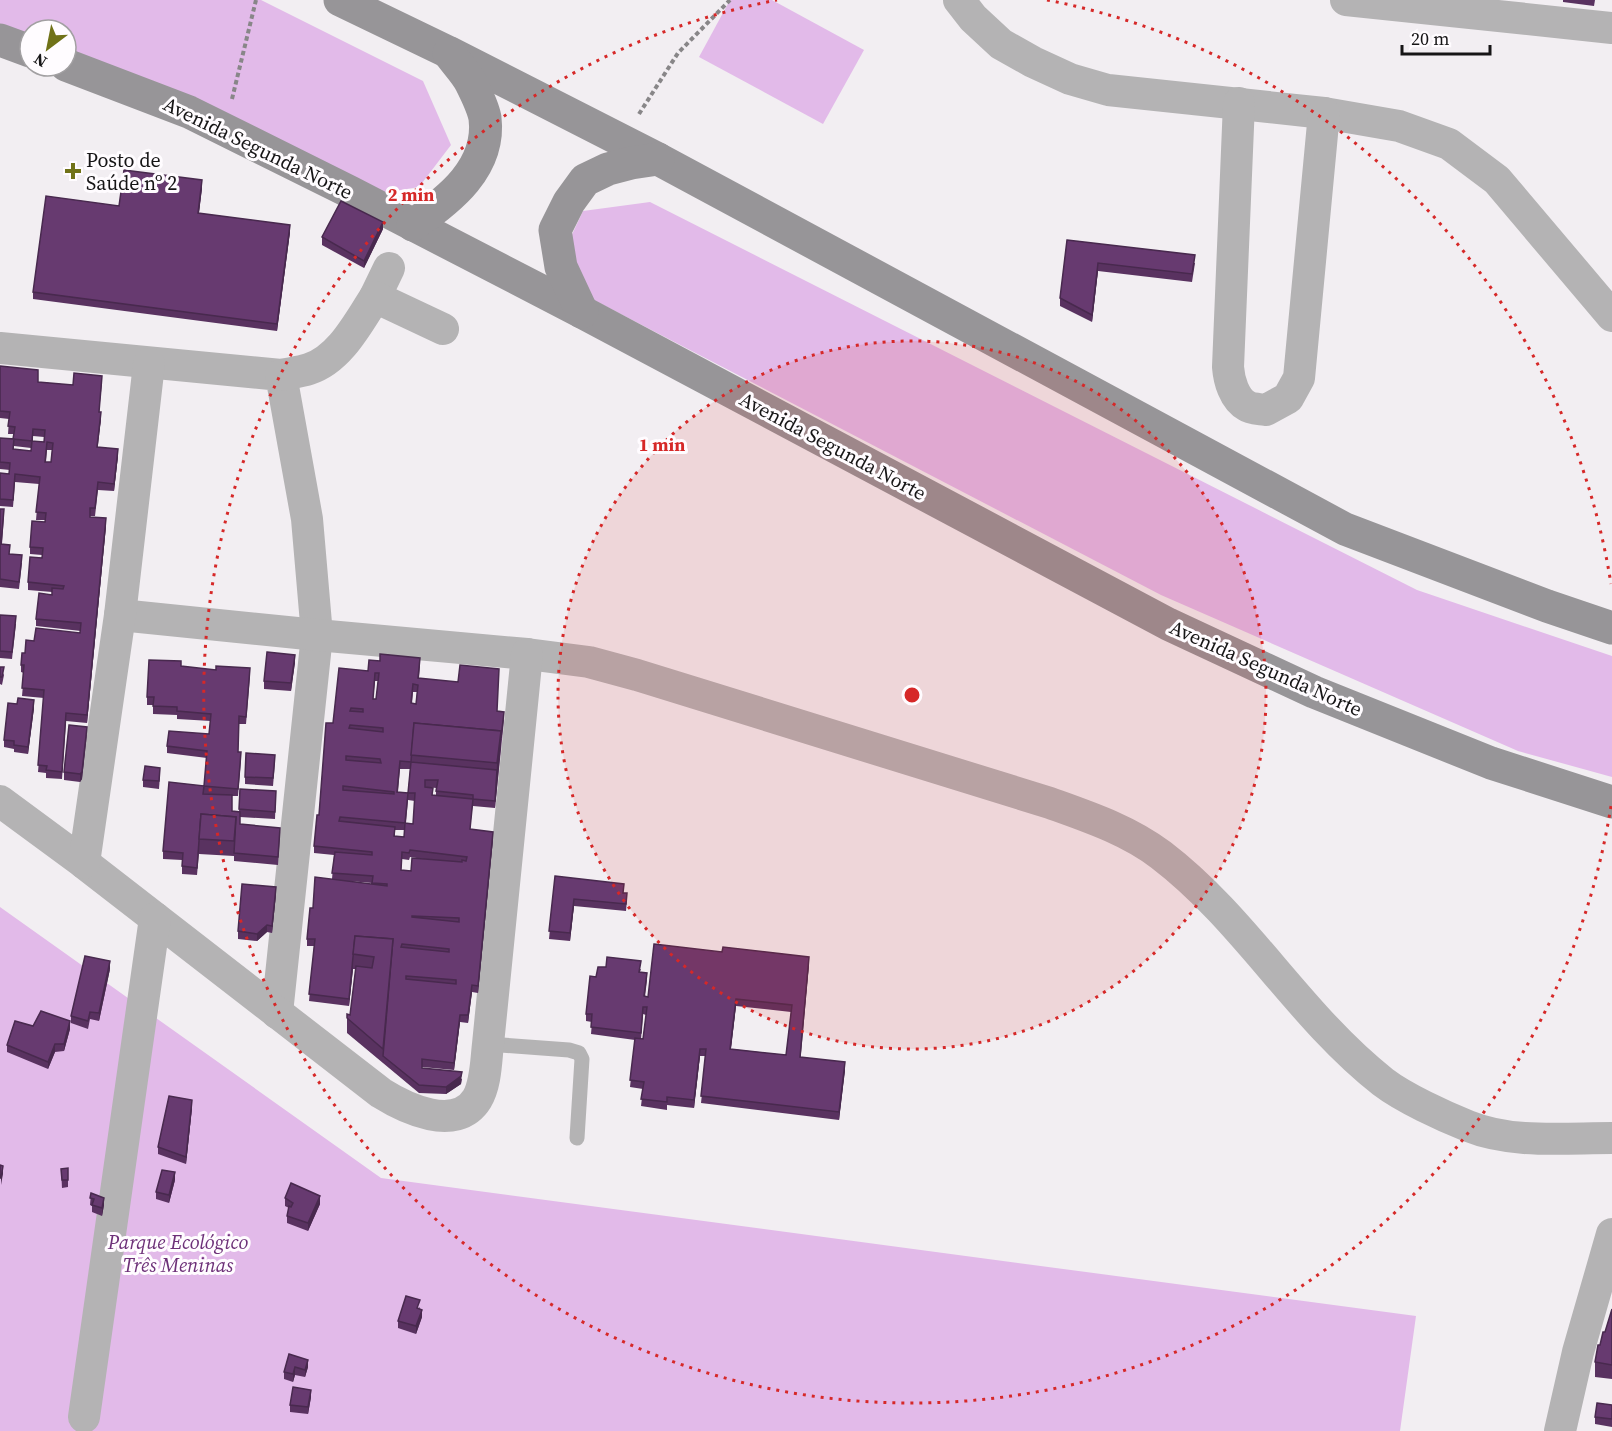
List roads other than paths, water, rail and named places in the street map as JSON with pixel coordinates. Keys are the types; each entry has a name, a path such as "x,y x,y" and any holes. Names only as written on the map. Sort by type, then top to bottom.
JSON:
{"main road":[{"path":"340,0 658,159 1345,529 1547,606 1612,628"},
{"path":"0,40 18,47"},
{"path":"413,225 440,206 468,179 485,139 485,117 471,81 448,52"},
{"name":"Avenida Segunda Norte","path":"78,70 189,112 225,129 582,312 1168,624 1314,692 1480,759 1612,802"},
{"path":"582,312 561,267 555,230 569,202 585,180 608,169 658,159"}],"street":[{"path":"959,0 973,18 1001,44 1071,79 1108,90 1324,113 1399,126 1449,144 1497,180 1612,316"},
{"path":"1346,0 1612,28"},
{"path":"1239,103 1228,377 1236,394 1246,406 1266,410 1288,398 1299,378 1324,113"},
{"path":"0,348 281,375 311,368 334,354 354,330 375,297 389,268"},
{"path":"375,297 443,329"},
{"path":"84,863 120,615 149,364"},
{"path":"278,1012 317,635 307,519 281,375"},
{"path":"120,615 589,662 638,675 1050,803 1112,825 1159,853 1197,884 1335,1040 1385,1083 1424,1106 1469,1127 1513,1137 1612,1138"},
{"path":"0,801 84,863 381,1093 400,1105 423,1114 455,1114 470,1107 478,1098 483,1081 527,654"},
{"path":"84,1417 155,918"},
{"path":"1560,1431 1578,1352 1612,1233"}],"lane":[{"path":"488,1044 569,1050 579,1053 582,1059 577,1138"}],"place":[{"name":"Posto de Saúde nº 2","path":"73,171"}],"park label":[{"name":"Parque Ecológico Três Meninas","path":"178,1254"}]}
